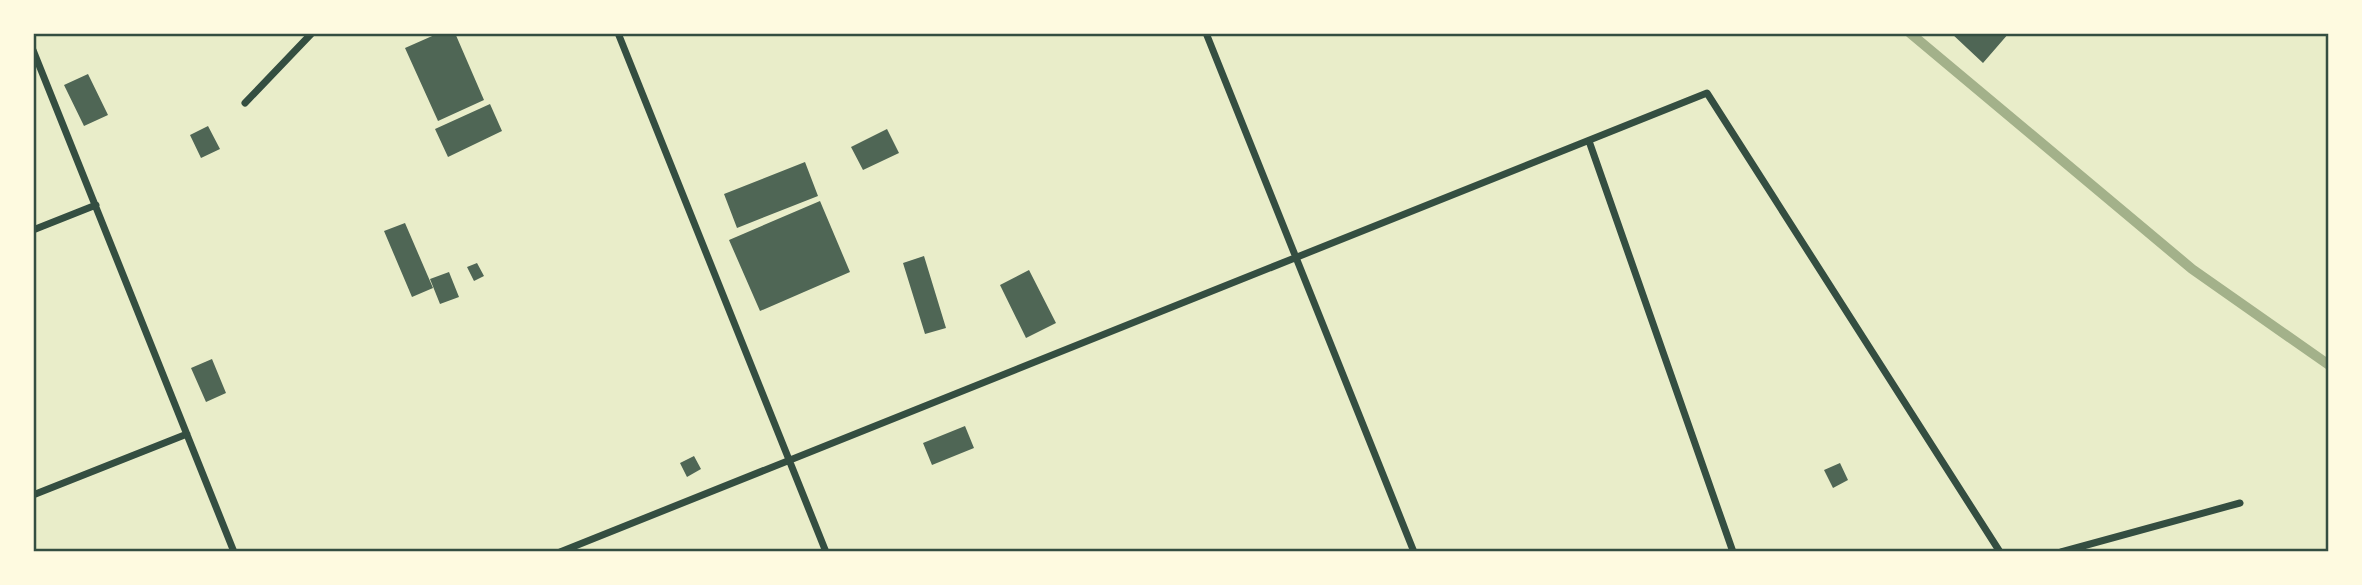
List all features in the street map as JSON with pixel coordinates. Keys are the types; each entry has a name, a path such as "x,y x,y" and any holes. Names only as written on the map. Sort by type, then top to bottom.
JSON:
{"street":[{"path":"245,103 312,33"},
{"path":"618,33 826,552"},
{"path":"1206,33 1414,552"},
{"path":"33,50 234,552"},
{"path":"560,552 1707,93 2000,552"},
{"path":"1589,141 1733,552"},
{"path":"33,230 96,205"},
{"path":"33,495 187,433"},
{"path":"2061,552 2240,503"}],"building":[{"path":"439,33 455,33 484,100 438,121 405,48"},
{"path":"1951,33 2009,33 1983,63"},
{"path":"88,74 108,115 84,126 64,85"},
{"path":"490,104 502,131 448,157 435,129"},
{"path":"208,126 220,149 201,158 190,135"},
{"path":"887,129 899,153 863,170 851,147"},
{"path":"805,162 818,196 737,228 724,194"},
{"path":"820,201 850,272 760,311 729,240"},
{"path":"405,223 433,288 412,297 384,231"},
{"path":"924,256 946,328 925,334 903,263"},
{"path":"477,263 484,276 474,281 467,267"},
{"path":"1029,270 1056,323 1026,338 1000,285"},
{"path":"449,272 459,297 440,304 430,279"},
{"path":"212,359 226,393 206,402 191,368"},
{"path":"965,426 974,448 932,465 923,443"},
{"path":"694,456 701,469 687,477 680,463"},
{"path":"1840,463 1848,480 1833,488 1824,470"}],"waterway":[{"path":"1910,33 2192,269 2329,365"}]}
